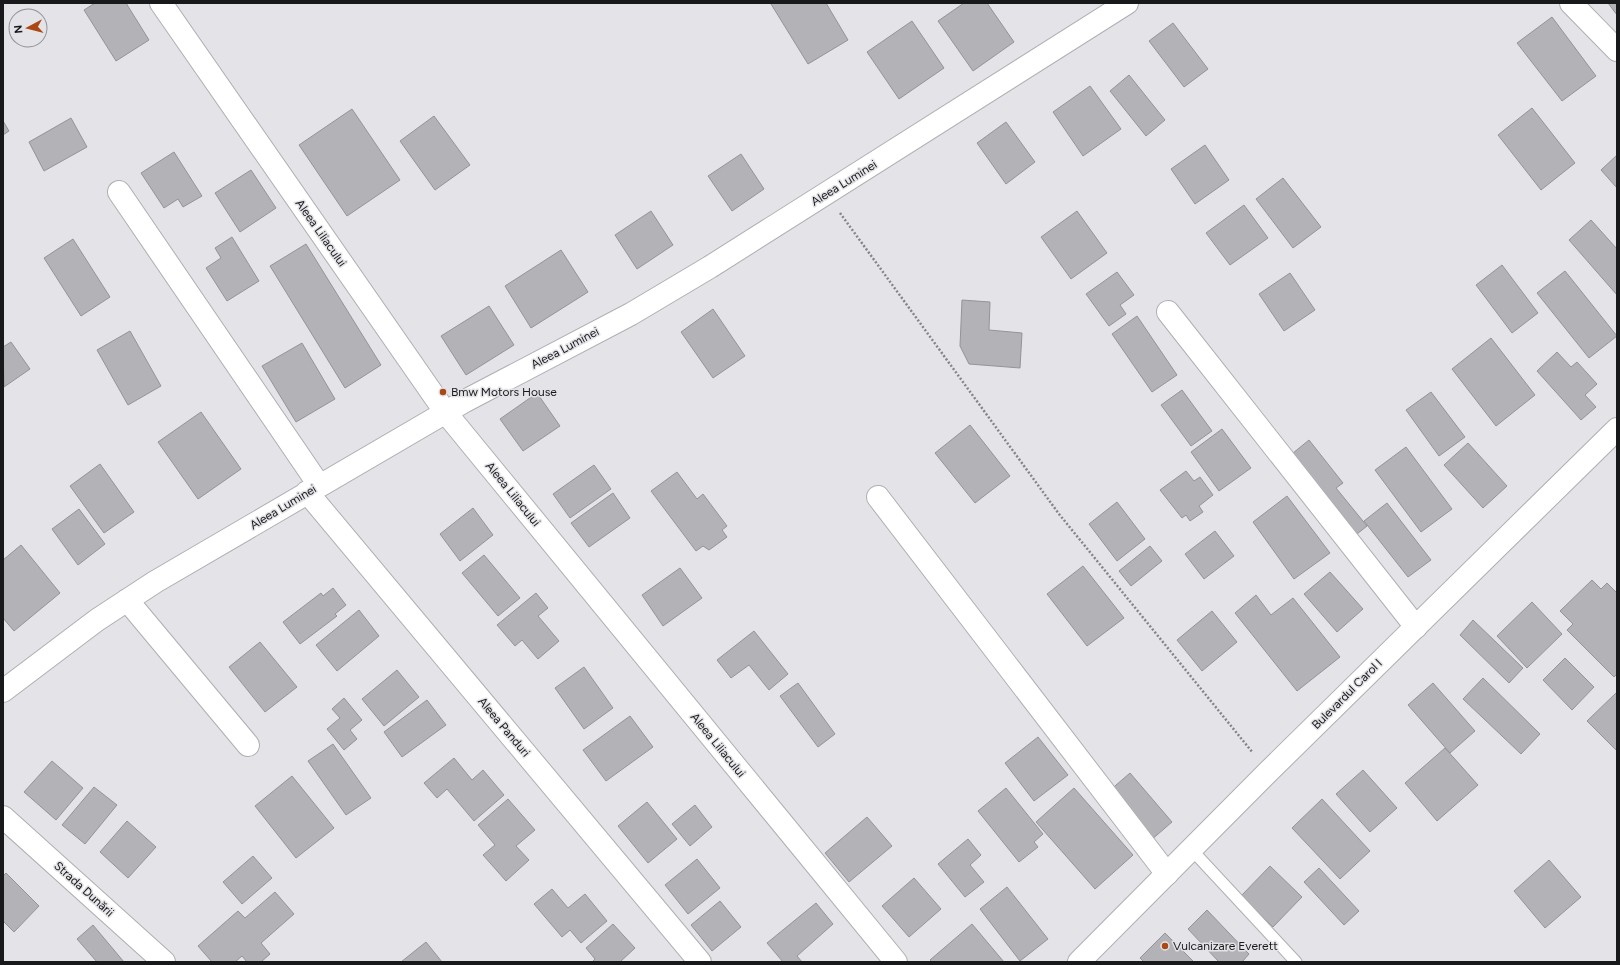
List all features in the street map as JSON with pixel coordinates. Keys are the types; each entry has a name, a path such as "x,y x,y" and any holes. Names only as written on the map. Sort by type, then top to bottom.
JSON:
{"street":[{"name":"Aleea Liliacului","path":"161,3 446,413 896,962"},
{"name":"Aleea Luminei","path":"3,691 61,646 127,600 313,489 446,413 631,314 710,267 1127,3"},
{"path":"1571,3 1617,50"},
{"name":"Aleea Panduri","path":"119,192 313,489 700,962"},
{"path":"1168,312 1416,627"},
{"name":"Bulevardul Carol I","path":"1079,962 1269,771 1617,429"},
{"path":"878,497 1167,874"},
{"path":"127,600 248,745"},
{"name":"Strada Dunării","path":"3,817 164,962"}],"lane":[{"path":"1191,849 1296,962"}],"path":[{"path":"826,194 1059,514 1269,771"}],"building":[{"path":"95,3 126,3 149,40 116,61 84,10"},
{"path":"826,3 848,40 808,64 771,4"},
{"path":"964,3 987,3 1014,42 973,71 938,21"},
{"path":"1608,3 1617,3 1617,15"},
{"path":"1552,17 1596,76 1562,101 1517,43"},
{"path":"912,21 944,68 899,99 867,52"},
{"path":"1173,23 1208,69 1184,87 1149,41"},
{"path":"1129,75 1165,120 1146,136 1110,91"},
{"path":"1090,86 1121,129 1083,156 1053,112"},
{"path":"1532,108 1575,163 1541,190 1498,135"},
{"path":"352,109 400,180 347,216 299,145"},
{"path":"434,116 470,165 435,190 400,141"},
{"path":"71,118 87,147 44,171 29,142"},
{"path":"3,121 9,131 3,135"},
{"path":"1006,122 1035,162 1006,184 977,143"},
{"path":"1205,145 1229,180 1195,204 1171,169"},
{"path":"174,152 202,196 183,207 178,199 164,208 141,173"},
{"path":"741,154 764,189 732,211 708,176"},
{"path":"1617,155 1617,188 1601,170"},
{"path":"251,170 276,208 240,232 215,193"},
{"path":"1283,178 1321,227 1293,248 1256,199"},
{"path":"1244,205 1268,238 1230,265 1206,233"},
{"path":"651,211 673,245 637,269 615,235"},
{"path":"1077,211 1107,253 1071,279 1041,237"},
{"path":"1591,220 1617,249 1617,295 1569,240"},
{"path":"232,237 259,281 227,301 206,268 221,258 215,248"},
{"path":"73,239 110,297 81,316 44,258"},
{"path":"306,244 381,365 345,388 270,266"},
{"path":"561,250 588,292 531,328 505,286"},
{"path":"1502,265 1538,313 1512,333 1476,285"},
{"path":"1565,271 1617,336 1589,358 1537,293"},
{"path":"1117,272 1134,295 1120,305 1126,314 1109,326 1086,294"},
{"path":"1290,273 1315,310 1284,331 1259,294"},
{"path":"962,300 990,302 989,330 1022,333 1020,368 969,364 960,346"},
{"path":"489,306 514,345 466,375 441,336"},
{"path":"713,309 745,356 713,378 681,332"},
{"path":"1137,316 1177,375 1152,392 1112,334"},
{"path":"130,331 161,386 128,405 97,350"},
{"path":"1491,338 1535,395 1496,426 1452,369"},
{"path":"11,342 30,369 4,387 3,347"},
{"path":"302,343 335,399 296,422 262,366"},
{"path":"1557,352 1571,367 1577,362 1597,384 1585,395 1596,407 1581,420 1537,371"},
{"path":"1182,390 1212,431 1191,446 1161,405"},
{"path":"1431,392 1465,437 1439,456 1406,410"},
{"path":"537,393 560,426 523,451 500,419"},
{"path":"201,412 241,469 198,499 158,442"},
{"path":"970,425 1010,476 975,503 935,453"},
{"path":"1222,429 1251,468 1219,491 1191,452"},
{"path":"1309,440 1343,483 1336,488 1367,526 1352,538 1287,458"},
{"path":"1468,443 1507,486 1483,508 1444,465"},
{"path":"1406,447 1452,509 1421,532 1375,470"},
{"path":"100,464 134,512 104,533 70,486"},
{"path":"594,465 611,489 570,518 553,494"},
{"path":"1186,471 1194,481 1200,477 1213,495 1199,506 1203,512 1190,521 1186,515 1182,518 1160,490"},
{"path":"677,472 697,499 703,494 727,526 722,530 727,537 709,550 703,546 696,551 651,491"},
{"path":"613,493 630,518 589,547 571,523"},
{"path":"1287,496 1330,553 1294,579 1253,522"},
{"path":"1117,502 1145,539 1117,561 1089,524"},
{"path":"1387,503 1431,560 1408,577 1364,521"},
{"path":"473,508 493,535 460,561 440,534"},
{"path":"79,509 105,544 78,565 52,529"},
{"path":"1215,531 1234,556 1204,579 1185,554"},
{"path":"21,545 60,593 14,631 3,618 3,560"},
{"path":"1150,546 1162,561 1131,586 1119,571"},
{"path":"484,555 520,598 498,616 462,573"},
{"path":"1083,566 1124,618 1087,646 1047,594"},
{"path":"680,568 702,598 663,626 642,595"},
{"path":"1330,572 1363,609 1337,632 1304,594"},
{"path":"1592,580 1601,589 1607,583 1617,593 1617,674 1614,677 1567,630 1573,624 1560,611"},
{"path":"333,588 346,605 335,614 337,616 300,644 283,622 321,593 323,596"},
{"path":"536,593 548,608 538,616 559,641 538,659 522,640 515,646 497,625"},
{"path":"1256,595 1271,615 1293,598 1340,657 1297,691 1235,613"},
{"path":"1532,602 1562,634 1527,668 1497,636"},
{"path":"359,610 379,636 337,671 316,645"},
{"path":"1212,611 1237,642 1202,671 1177,640"},
{"path":"1473,620 1523,668 1509,683 1460,635"},
{"path":"754,631 788,674 769,690 749,665 731,678 717,660"},
{"path":"260,642 297,687 265,712 229,667"},
{"path":"1565,658 1594,687 1572,710 1543,680"},
{"path":"584,667 613,708 584,729 555,688"},
{"path":"397,670 419,697 384,726 362,699"},
{"path":"1483,678 1540,734 1521,754 1463,699"},
{"path":"798,683 835,734 818,747 780,696"},
{"path":"1433,683 1475,731 1450,753 1408,705"},
{"path":"1616,693 1617,694 1617,751 1587,721"},
{"path":"344,698 362,720 350,730 357,739 344,750 327,729 340,718 332,709"},
{"path":"427,700 446,725 402,757 384,732"},
{"path":"630,716 653,747 606,781 583,750"},
{"path":"1038,737 1068,775 1034,801 1005,763"},
{"path":"333,744 371,798 346,815 308,761"},
{"path":"1445,748 1478,785 1437,821 1405,783"},
{"path":"454,758 472,780 483,770 504,795 474,821 447,789 437,798 424,783"},
{"path":"52,761 83,788 56,820 24,792"},
{"path":"1363,770 1397,808 1370,832 1336,794"},
{"path":"1130,773 1172,822 1150,841 1108,792"},
{"path":"292,776 334,828 296,858 255,806"},
{"path":"94,787 117,805 85,844 62,825"},
{"path":"1006,788 1043,834 1034,842 1038,847 1019,862 978,811"},
{"path":"1074,788 1133,855 1095,889 1036,822"},
{"path":"508,799 535,830 516,846 529,860 506,881 483,855 495,845 478,825"},
{"path":"1322,799 1370,851 1340,879 1292,828"},
{"path":"647,802 677,839 648,863 618,826"},
{"path":"695,805 712,827 690,846 672,824"},
{"path":"867,817 892,846 849,882 825,853"},
{"path":"127,821 156,847 128,878 100,852"},
{"path":"968,839 981,855 970,865 984,882 965,897 938,864"},
{"path":"253,856 272,878 242,904 223,882"},
{"path":"697,859 720,888 688,914 665,885"},
{"path":"1549,860 1581,897 1545,928 1514,891"},
{"path":"1270,866 1302,897 1273,927 1241,896"},
{"path":"1319,868 1359,911 1344,925 1304,882"},
{"path":"6,873 39,906 14,932 3,921 3,876"},
{"path":"914,878 941,909 909,937 882,906"},
{"path":"1007,887 1048,939 1020,961 980,909"},
{"path":"552,889 568,908 585,894 607,921 581,943 570,930 562,937 534,904"},
{"path":"275,892 294,914 261,943 270,954 261,962 247,962 242,956 235,962 212,962 198,946 238,911 245,918"},
{"path":"720,901 741,927 712,951 691,925"},
{"path":"816,903 833,924 797,956 802,962 783,962 767,943"},
{"path":"1207,910 1249,954 1242,962 1219,962 1188,929"},
{"path":"613,924 635,948 620,962 592,962 595,959 586,948"},
{"path":"972,924 1004,962 932,962 930,960"},
{"path":"93,925 124,962 97,962 77,939"},
{"name":"Vulcanizare Everett","path":"1165,933 1194,962 1144,962 1140,958"},
{"path":"426,942 442,962 401,962"}],"place":[{"name":"Bmw Motors House","path":"443,392"},
{"name":"Vulcanizare Everett","path":"1165,946"}]}
